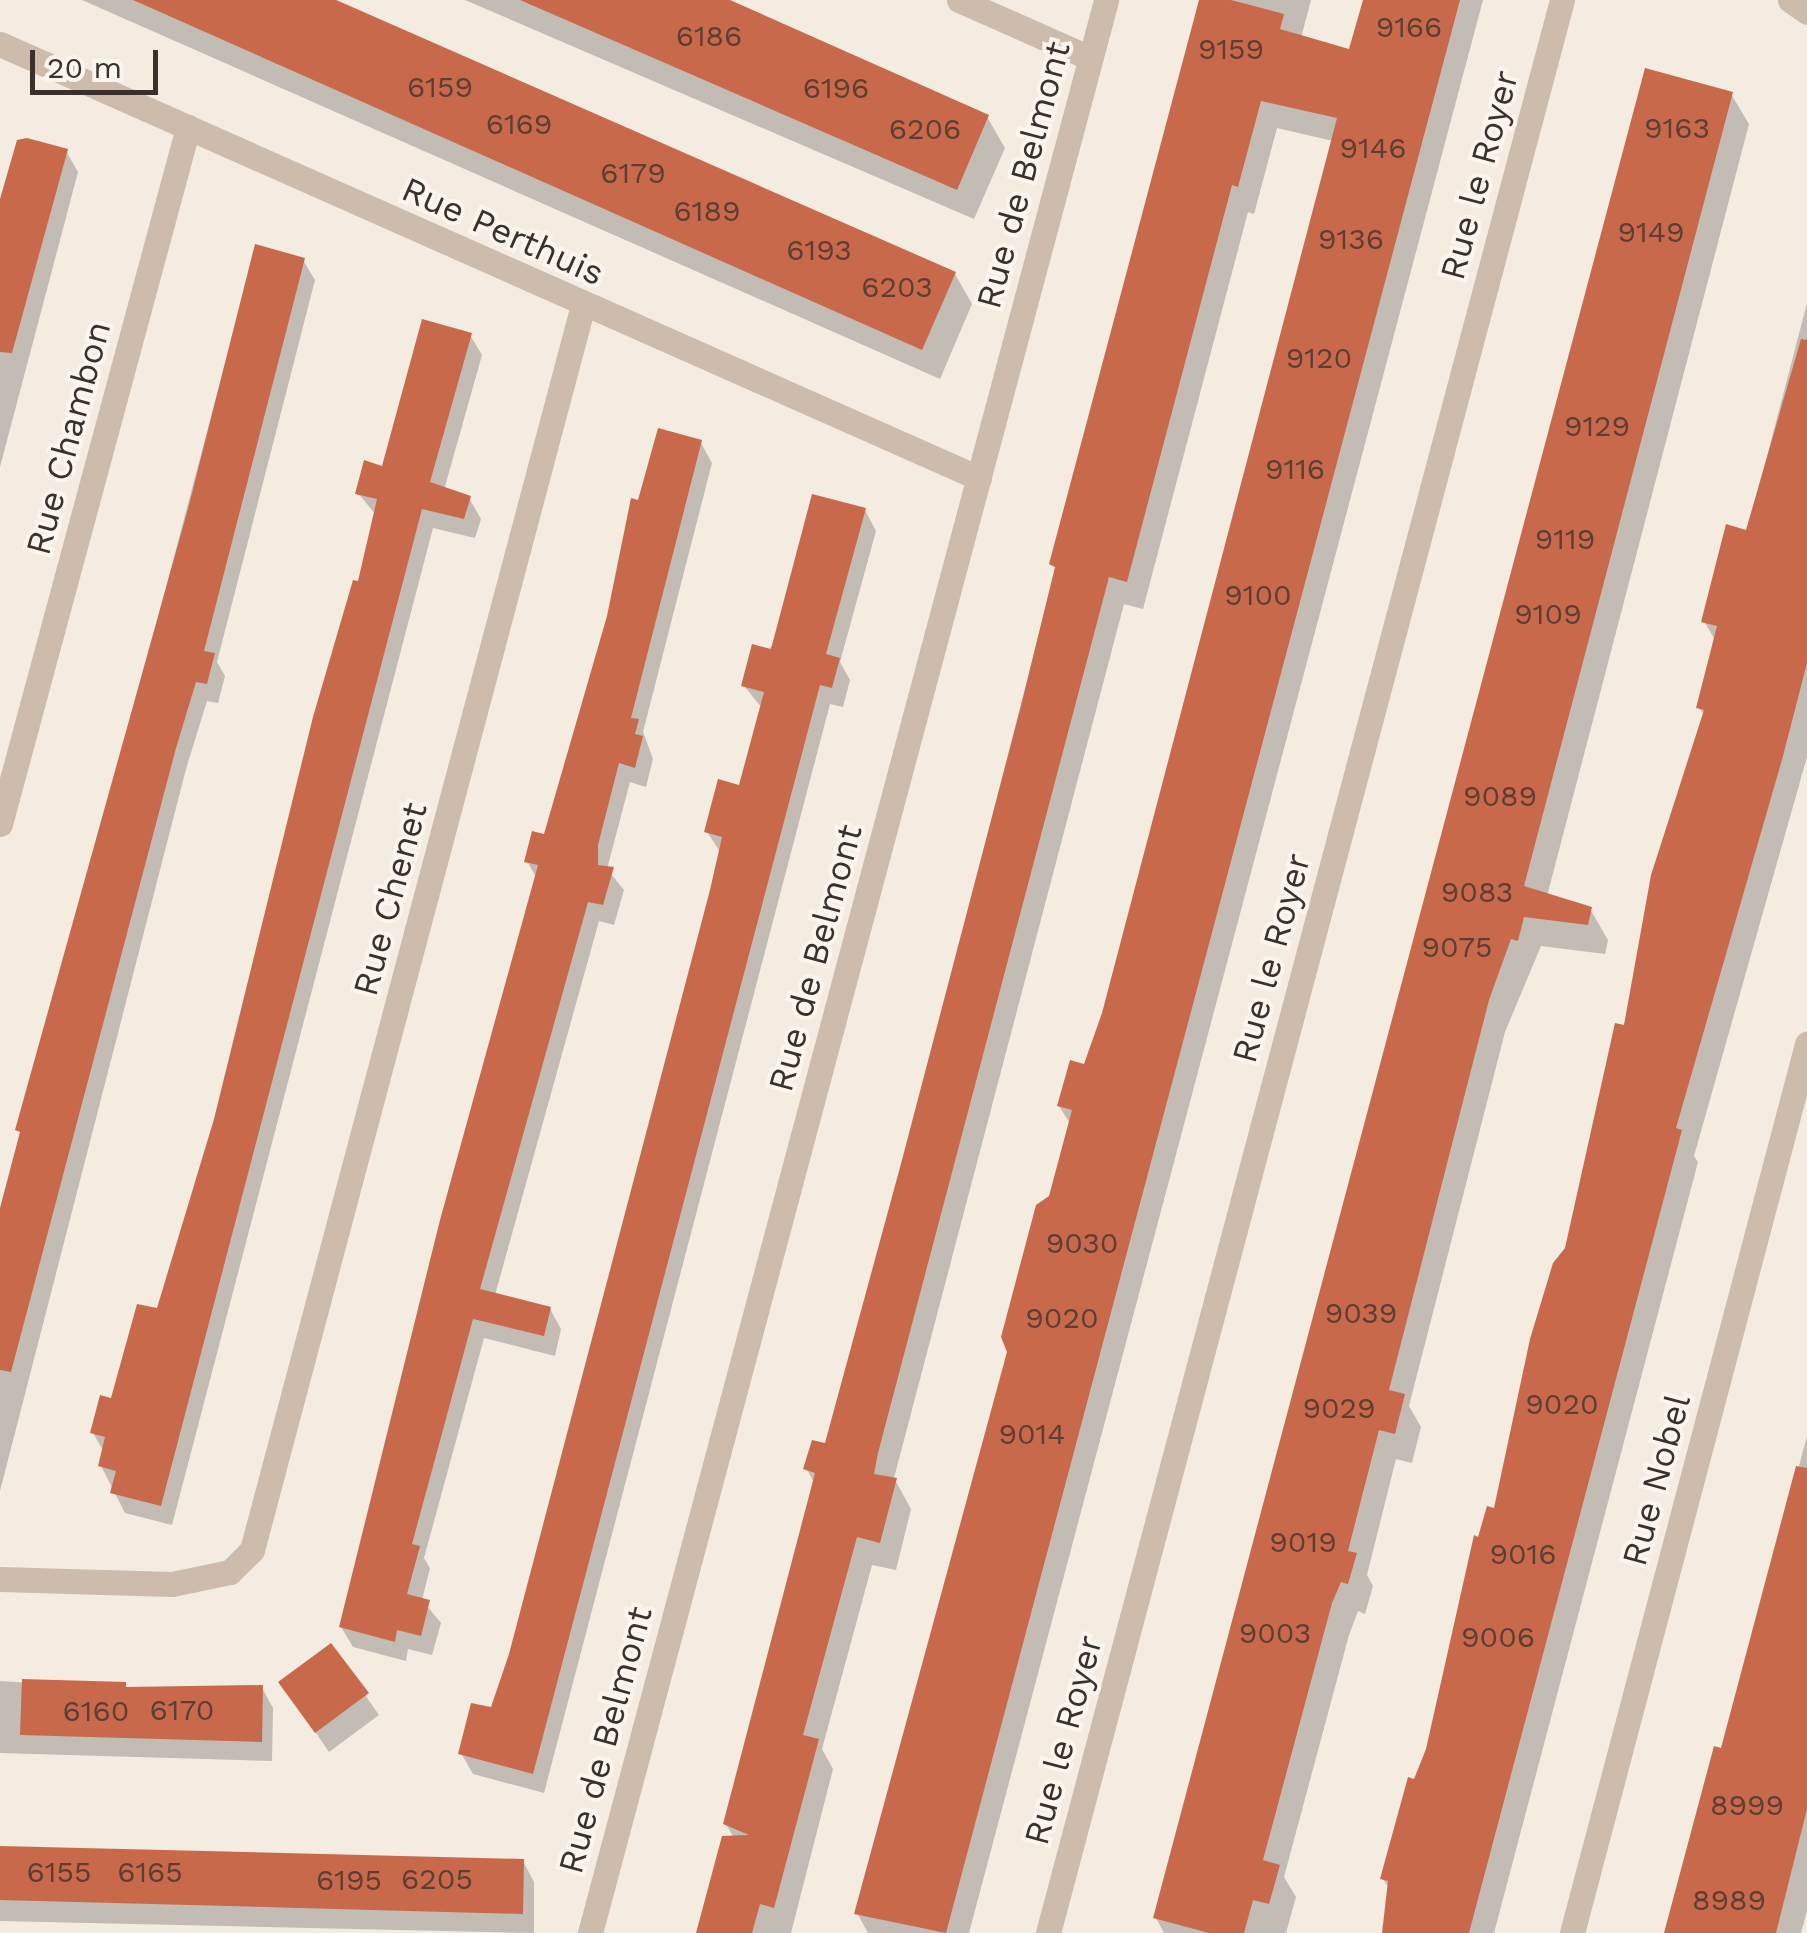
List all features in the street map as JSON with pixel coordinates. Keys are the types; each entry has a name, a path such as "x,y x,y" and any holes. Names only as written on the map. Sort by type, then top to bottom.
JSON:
{"street":[{"path":"960,0 1090,58"},
{"name":"Rue de Belmont","path":"590,1933 1106,0"},
{"name":"Rue le Royer","path":"1048,1933 1562,0"},
{"path":"1790,0 1807,12"},
{"name":"Rue Perthuis","path":"0,44 979,478"},
{"name":"Rue Chambon","path":"0,824 188,128"},
{"name":"Rue Chenet","path":"0,1580 201,1580 230,1572 252,1550 266,1511 583,305"},
{"name":"Rue Nobel","path":"1572,1933 1807,1044"}],"building":[{"path":"133,0 336,0 956,272 922,350"},
{"path":"520,0 730,0 989,115 957,190"},
{"path":"1199,0 1231,0 1284,14 1280,29 1349,49 1363,0 1460,0 946,1933 854,1914 1007,1352 1001,1337 1036,1205 1049,1196 1072,1110 1057,1106 1070,1060 1084,1064 1102,1013 1337,118 1261,101 1238,187 1232,185 1127,582 1109,577 878,1453 874,1474 897,1478 880,1543 857,1537 803,1735 819,1739 774,1908 760,1904 752,1933 696,1933 722,1836 749,1835 723,1824 815,1473 803,1469 812,1440 825,1443 902,1160 1021,706 1055,567 1049,564"},
{"path":"1645,68 1733,92 1524,886 1592,907 1588,925 1524,917 1518,941 1511,939 1489,1000 1389,1390 1405,1394 1395,1434 1379,1430 1348,1551 1357,1553 1348,1584 1341,1582 1332,1603 1263,1860 1280,1865 1269,1904 1253,1900 1244,1933 1209,1933 1153,1918"},
{"path":"27,138 68,149 12,353 0,352 0,199 17,140"},
{"path":"255,244 305,258 204,651 215,653 207,684 196,682 176,748 11,1372 0,1370 0,1208 20,1132 15,1130 189,505"},
{"path":"422,319 472,333 430,482 471,496 464,519 422,509 161,1506 110,1493 116,1471 98,1466 105,1437 90,1433 100,1395 111,1398 137,1304 157,1308 214,1119 313,717 353,580 358,581 377,499 355,494 364,460 382,466"},
{"path":"1801,339 1807,340 1807,663 1783,756 1676,1128 1682,1130 1469,1933 1382,1933 1388,1881 1380,1879 1408,1777 1414,1779 1426,1749 1474,1535 1478,1537 1487,1506 1494,1508 1530,1339 1553,1263 1565,1248 1615,1023 1624,1025 1651,875 1704,710 1696,708 1717,626 1701,622 1726,524 1746,530"},
{"path":"658,428 702,440 631,718 639,719 635,734 643,736 635,768 619,763 598,845 598,865 614,867 603,905 588,902 480,1289 551,1307 544,1336 473,1319 412,1544 420,1546 407,1594 430,1600 421,1636 397,1630 395,1642 339,1627 440,1220 538,865 524,862 532,831 544,834 607,616 631,498 638,500"},
{"path":"812,494 866,508 826,654 840,658 832,688 820,685 533,1774 458,1754 471,1703 491,1707 509,1654 710,890 722,837 704,832 718,779 739,785 764,692 741,686 752,644 771,649"},
{"path":"1796,1466 1807,1468 1807,1809 1776,1933 1664,1933 1714,1746 1721,1748"},
{"path":"331,1643 369,1693 315,1733 278,1682"},
{"path":"22,1679 126,1682 126,1687 263,1685 262,1742 20,1735"},
{"path":"0,1846 524,1859 523,1914 0,1900"}]}
